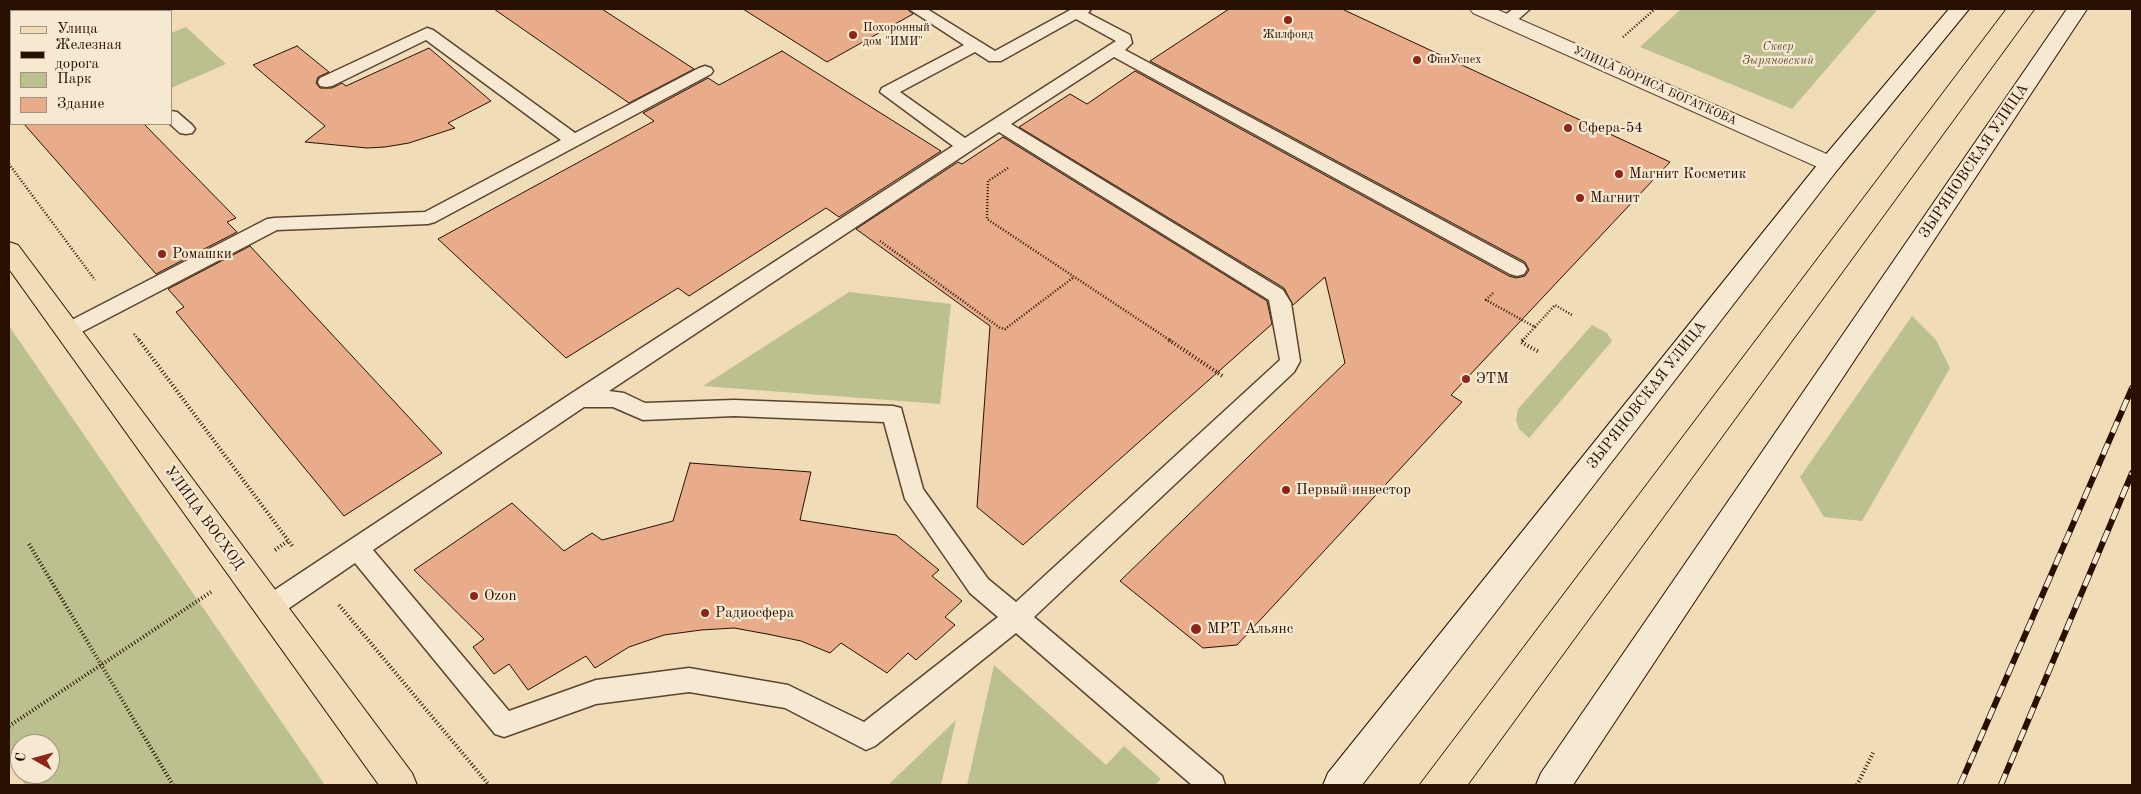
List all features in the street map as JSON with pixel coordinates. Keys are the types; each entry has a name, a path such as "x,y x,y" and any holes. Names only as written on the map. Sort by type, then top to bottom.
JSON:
{"main road":[{"name":"УЛИЦА БОРИСА БОГАТКОВА","path":"1480,9 1514,15 1596,60 1830,164"},
{"name":"ЗЫРЯНОВСКАЯ УЛИЦА","path":"1340,785 1830,164 1958,9"},
{"name":"ЗЫРЯНОВСКАЯ УЛИЦА","path":"1554,785 2077,9"},
{"name":"УЛИЦА ВОСХОД","path":"9,251 400,785"}],"lane":[{"path":"270,607 580,399 1124,43 1124,38 1079,11 994,58 917,9"},
{"path":"326,82 427,33 574,141"},
{"path":"964,146 888,92 975,46"},
{"path":"1113,50 1517,269"},
{"path":"67,330 274,224 428,218 705,71"},
{"path":"172,117 186,129"},
{"path":"357,548 504,725 596,692 689,680 788,697 866,737 1016,618 1287,366 1290,357 1281,302 1276,295 998,124"},
{"path":"580,399 616,399 643,412 734,408 893,414 913,492 979,586 1212,785"}],"path":[{"path":"1596,60 1655,9"},
{"path":"1015,163 988,181 987,219 1217,372"},
{"path":"9,164 315,576 489,785"},
{"path":"879,240 1000,328 1005,329 1074,277"},
{"path":"1494,305 1535,327"},
{"path":"1539,352 1521,342 1555,305 1572,315"},
{"path":"9,726 289,540"},
{"path":"29,544 173,785"},
{"path":"1857,785 1874,751"}],"green space":[{"name":"Cквер Зыряновский","path":"1681,9 1878,9 1792,109 1640,47"},
{"path":"186,27 226,64 172,88 172,33"},
{"path":"849,292 951,304 940,404 703,386"},
{"path":"1912,316 1936,340 1950,368 1862,521 1824,517 1800,477"},
{"path":"1592,325 1607,333 1612,341 1529,438 1519,429 1516,420 1518,409"},
{"path":"9,326 325,785 25,785 60,784 60,734 10,734 10,757"},
{"path":"994,665 1106,765 1124,746 1161,779 1155,785 967,785"},
{"path":"956,720 941,785 888,785"}],"building":[{"path":"494,9 602,9 694,69 629,103"},
{"path":"743,9 907,9 913,14 827,62"},
{"path":"1229,9 1342,9 1670,162 1451,395 1462,402 1237,645 1203,648 1120,581 1345,363 1325,277 1293,305 1284,288 1019,127 1070,94 1087,104 1135,71 1509,276 1516,278 1525,276 1529,270 1525,262 1150,61"},
{"path":"297,46 329,72 318,77 316,83 320,88 332,88 342,83 346,86 429,48 491,101 448,123 455,128 409,143 367,148 305,142 325,126 253,65"},
{"path":"782,51 941,151 839,217 826,208 689,296 678,288 566,358 438,239 654,121 643,113 708,78 719,85"},
{"path":"25,125 145,125 236,218 227,222 237,232 156,274"},
{"path":"1003,137 1267,301 1272,324 1023,545 977,507 990,326 856,229 958,162 962,164"},
{"path":"250,246 442,453 344,516 176,312 184,307 168,289"},
{"path":"690,463 811,472 800,520 896,535 939,570 932,576 962,601 945,617 955,625 916,660 908,653 887,673 841,643 830,653 801,641 734,628 664,635 629,647 595,668 586,656 528,690 509,664 494,674 473,647 484,639 414,570 512,503 564,551 592,533 602,540 673,521"}],"tram line":[{"path":"1419,785 2006,9"},
{"path":"1468,785 2035,9"}],"railway":[{"path":"1960,785 2132,388"},
{"path":"2001,785 2132,473"}],"place":[{"name":"Жилфонд","path":"1288,20"},
{"name":"Похоронный дом \"ИМИ\"","path":"853,35"},
{"name":"ФинУспех","path":"1417,60"},
{"name":"Сфера-54","path":"1568,128"},
{"name":"Магнит Косметик","path":"1619,174"},
{"name":"Магнит","path":"1580,198"},
{"name":"Ромашки","path":"162,254"},
{"name":"ЭТМ","path":"1466,379"},
{"name":"Первый инвестор","path":"1286,490"},
{"name":"Ozon","path":"474,596"},
{"name":"Радиосфера","path":"705,613"},
{"name":"МРТ Альянс","path":"1196,629"}]}
